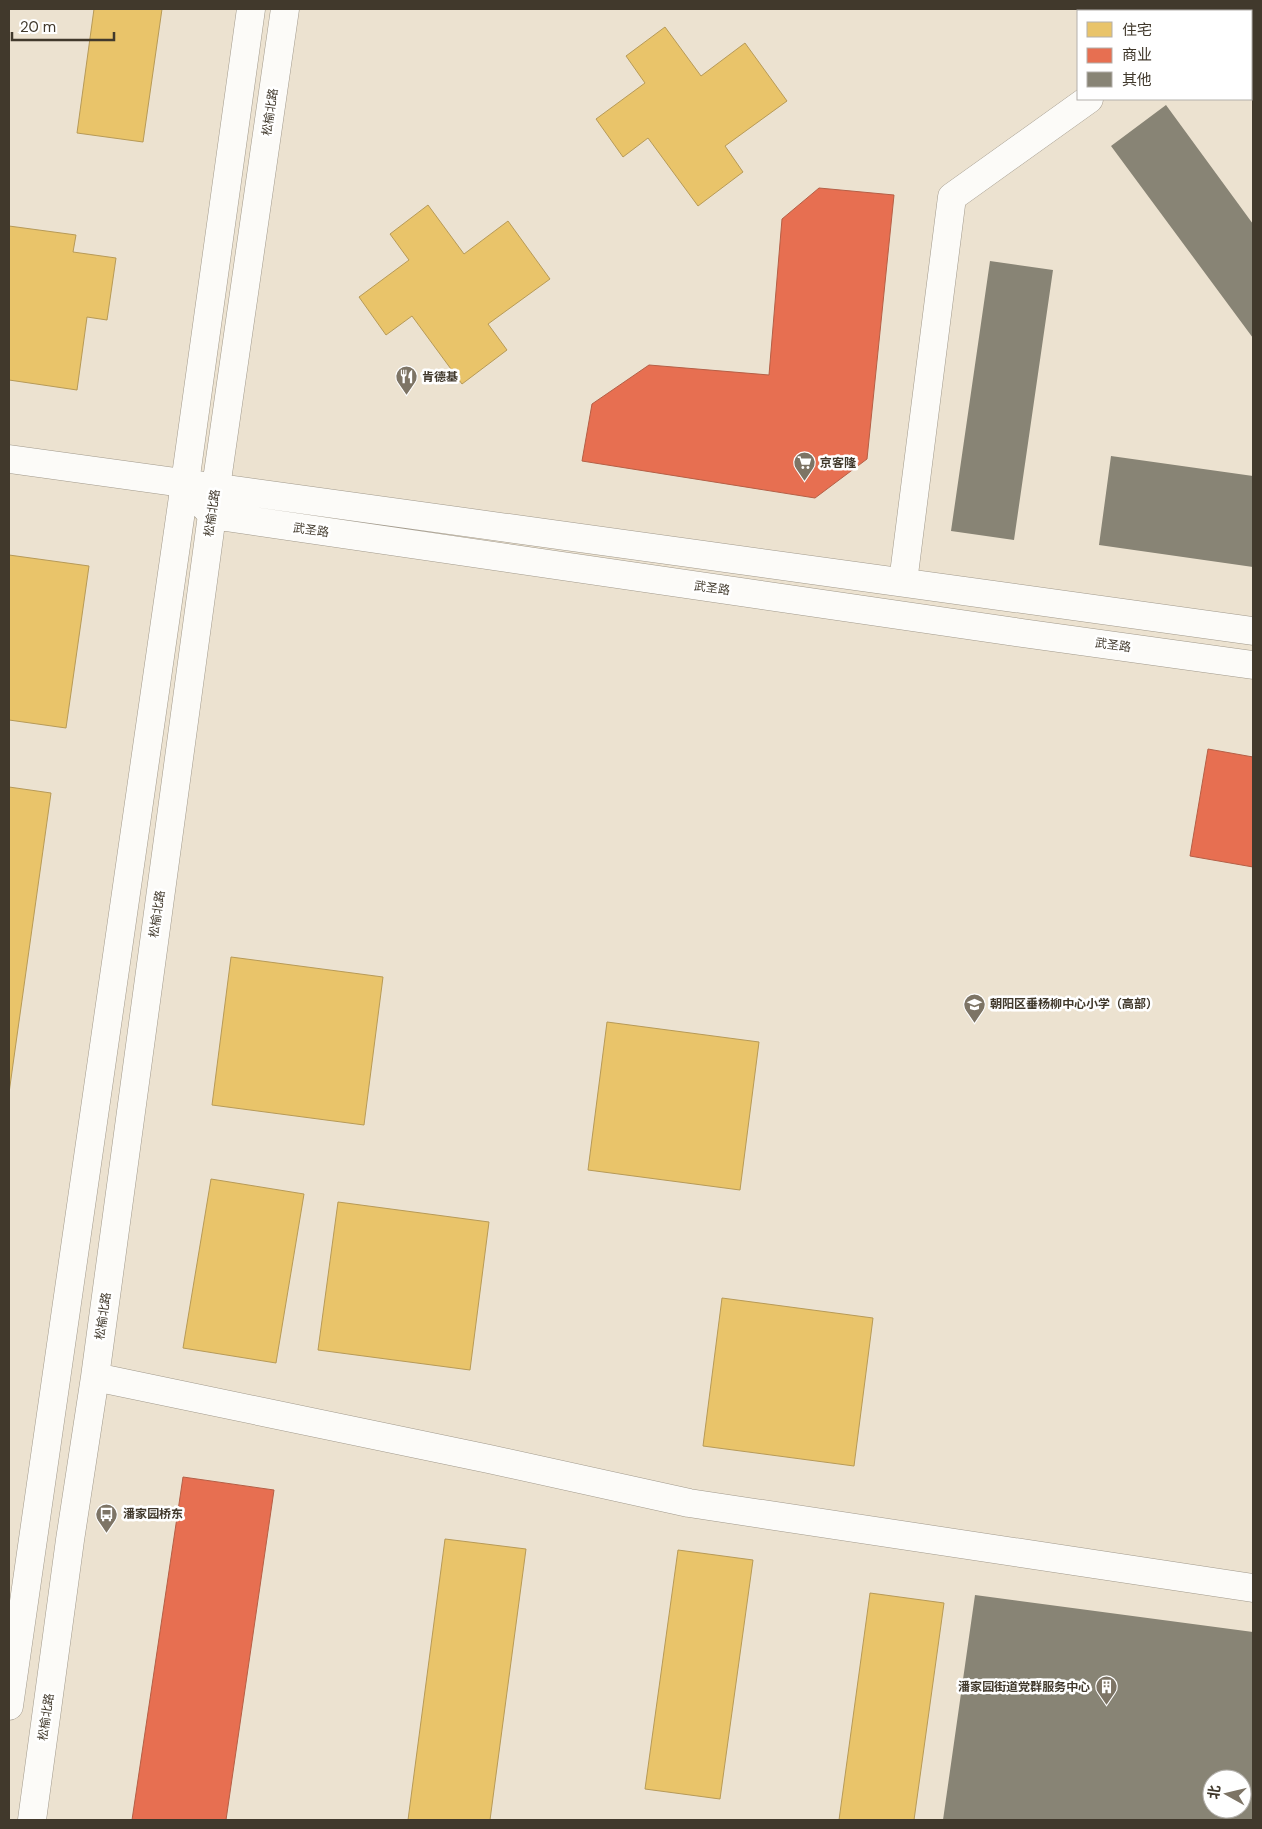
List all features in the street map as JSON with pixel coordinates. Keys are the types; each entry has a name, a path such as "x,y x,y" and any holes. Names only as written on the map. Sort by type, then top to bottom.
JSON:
{"street":[{"path":"9,1706 185,483 251,9"},
{"name":"松榆北路","path":"32,1820 212,515 285,9"},
{"path":"903,582 952,197 1088,100"},
{"path":"9,459 1253,631"},
{"path":"185,483 212,515"},
{"name":"武圣路","path":"212,515 1012,632 1253,665"},
{"path":"94,1377 489,1459 689,1503 1253,1588"}],"building: 住宅":[{"path":"94,9 162,9 143,142 77,133"},
{"path":"665,27 701,76 745,43 787,101 725,146 743,172 698,206 648,138 623,157 596,119 645,83 626,56"},
{"path":"428,205 464,254 508,221 550,279 488,324 507,350 462,384 412,316 386,335 359,297 409,260 390,234"},
{"path":"9,226 76,235 73,252 116,258 107,320 87,317 77,390 9,380"},
{"path":"9,555 89,566 66,728 9,720"},
{"path":"9,787 51,793 9,1093"},
{"path":"231,957 383,977 364,1125 212,1105"},
{"path":"607,1022 759,1042 740,1190 588,1170"},
{"path":"211,1179 304,1194 276,1363 183,1348"},
{"path":"338,1202 489,1222 470,1370 318,1350"},
{"path":"722,1298 873,1318 854,1466 703,1446"},
{"path":"445,1539 526,1549 490,1820 408,1820"},
{"path":"678,1550 753,1560 720,1799 645,1789"},
{"path":"870,1593 944,1603 914,1820 839,1820"}],"building: 商业":[{"path":"819,188 894,195 867,459 815,498 582,461 592,404 649,365 769,375 782,219"},
{"path":"1208,749 1253,757 1253,867 1190,856"},
{"path":"183,1477 274,1490 226,1820 132,1820"}],"building: 其他":[{"path":"1166,105 1253,224 1253,338 1111,146"},
{"path":"990,261 1053,270 1014,540 951,531"},
{"path":"1111,456 1253,476 1253,567 1099,545"},
{"name":"潘家园街道党群服务中心","path":"975,1595 1253,1632 1253,1820 943,1820"}],"place":[{"name":"肯德基","path":"406,396"},
{"name":"京客隆","path":"804,482"},
{"name":"朝阳区垂杨柳中心小学（高部）","path":"974,1023"},
{"name":"潘家园桥东","path":"107,1533"},
{"name":"潘家园街道党群服务中心","path":"1106,1706"}]}
